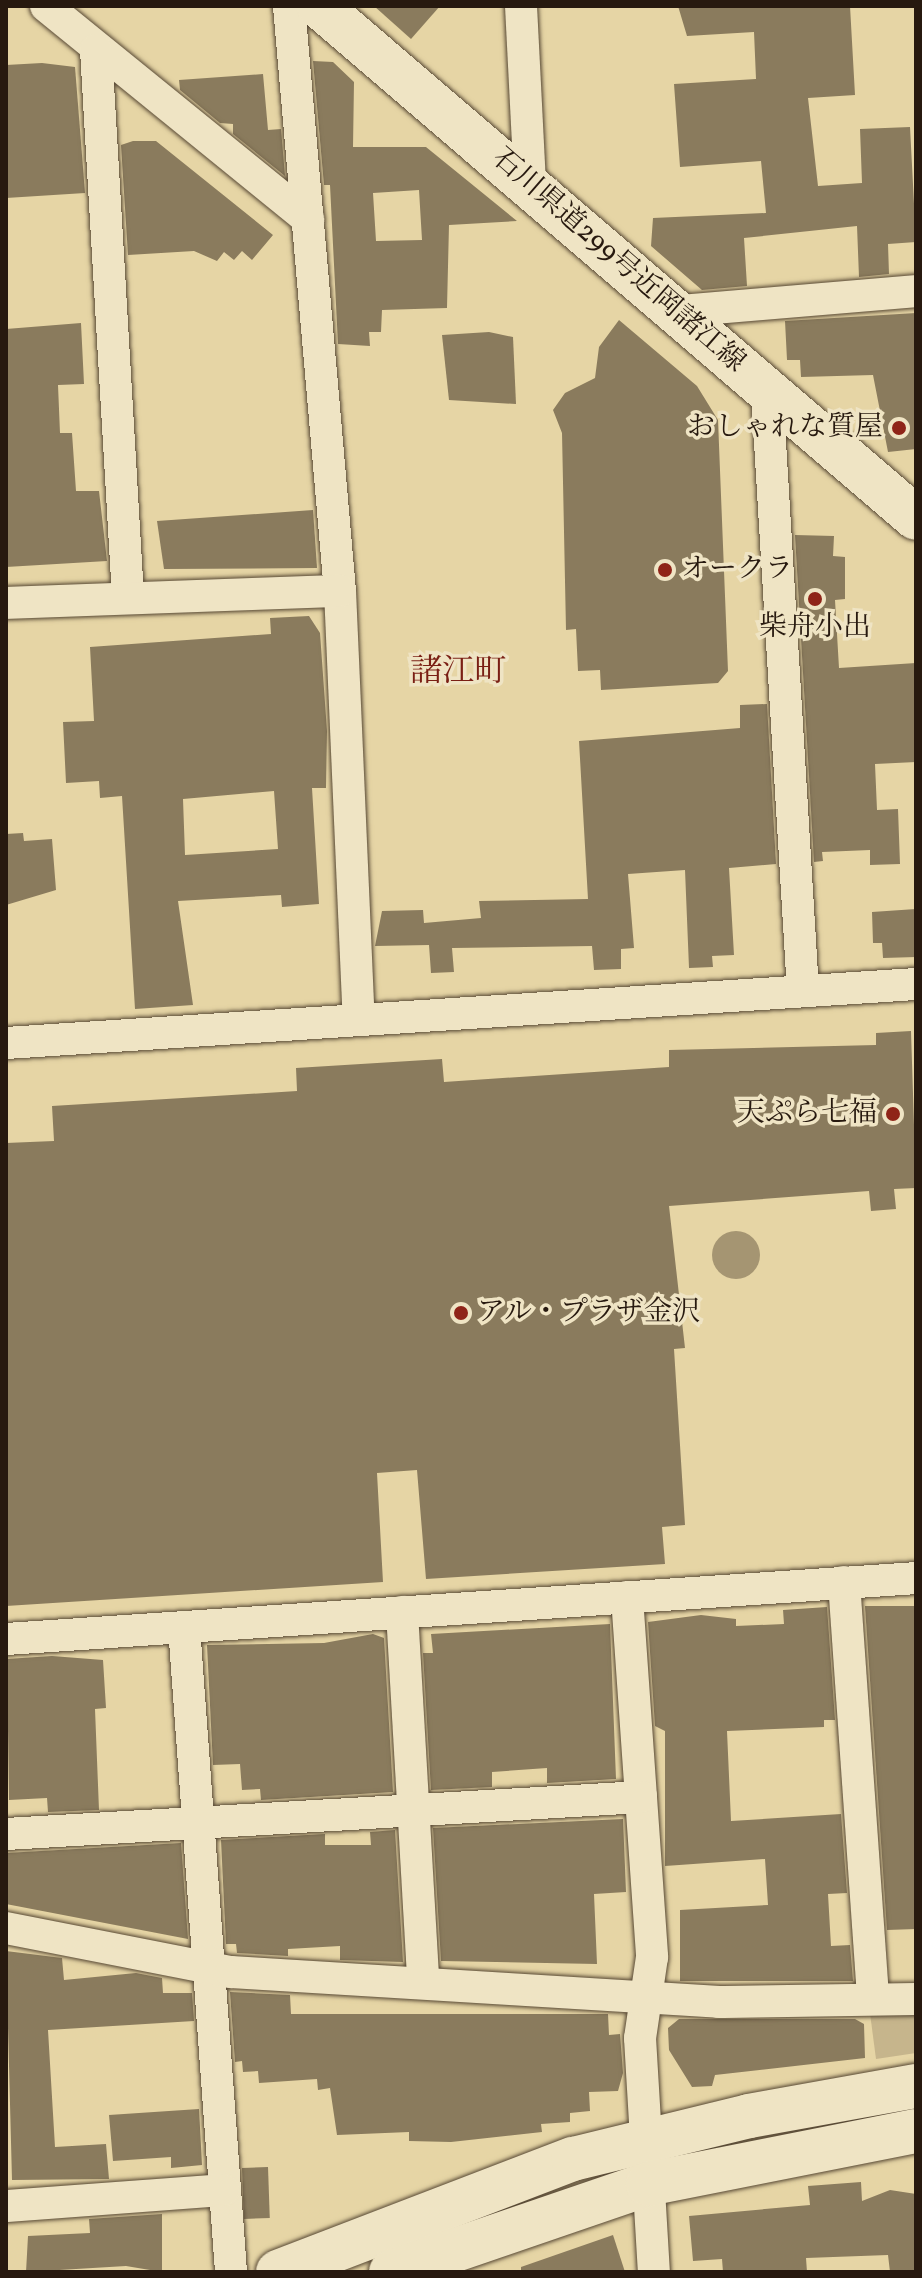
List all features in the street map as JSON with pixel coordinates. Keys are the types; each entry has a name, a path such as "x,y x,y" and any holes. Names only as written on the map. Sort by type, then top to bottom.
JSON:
{"street":[{"path":"46,6 96,50 308,219"},
{"path":"289,6 340,591 359,1019"},
{"name":"石川県道299号近岡諸江線","path":"319,6 530,182 767,392 916,518"},
{"path":"521,6 530,182"},
{"path":"96,50 128,597"},
{"path":"679,311 916,291"},
{"path":"767,392 803,991"},
{"path":"6,603 340,591"},
{"path":"6,1043 916,984"},
{"path":"6,1639 916,1578"},
{"path":"844,1582 873,1997"},
{"path":"627,1597 641,1797 649,1994 640,2038 654,2272"},
{"path":"402,1612 416,1812 423,1979"},
{"path":"184,1627 231,2272"},
{"path":"6,1834 641,1797"},
{"path":"6,1928 207,1967 649,1994 719,2002 862,2004 873,1997 916,1999"},
{"path":"278,2272 498,2183 646,2139 916,2086"},
{"path":"391,2272 648,2184 916,2131"},
{"path":"6,2206 223,2190"}],"shaded area":[{"path":"736,1231 753,1238 760,1255 753,1272 736,1279 719,1272 712,1255 719,1238"},
{"path":"868,1998 916,1999 916,2053 876,2059"}],"building":[{"path":"374,6 440,6 411,39"},
{"path":"678,6 850,6 855,95 808,98 818,186 862,183 860,129 910,127 916,242 888,244 889,274 859,277 857,226 744,238 747,286 702,290 651,246 653,218 766,213 761,161 680,167 674,84 756,79 754,32 687,36"},
{"path":"313,61 333,62 354,82 353,147 426,147 517,221 449,225 447,308 382,310 381,332 369,332 370,346 338,344 330,185 324,185","holes":["419,190 422,240 376,241 373,193"]},
{"path":"42,63 75,67 85,193 6,198 6,65"},
{"path":"263,74 268,130 281,129 285,176 233,134 233,124 220,123 180,90 179,80"},
{"path":"133,141 156,141 273,235 252,260 242,251 234,260 224,252 217,261 194,251 128,255 121,145"},
{"path":"916,313 916,449 888,452 873,375 801,377 800,360 787,360 785,321"},
{"path":"619,320 697,386 718,420 728,671 718,683 601,690 600,670 578,671 576,629 566,630 562,433 553,410 565,393 595,378 599,347"},
{"path":"81,323 84,384 58,385 60,433 72,433 76,491 99,491 107,561 6,567 6,329"},
{"path":"489,332 513,337 516,404 449,400 442,335"},
{"path":"313,510 317,568 164,569 157,521"},
{"path":"795,535 834,536 833,556 845,557 845,599 835,600 839,668 916,663 916,762 875,764 877,810 898,809 900,864 870,865 870,850 822,852 823,861 814,862"},
{"path":"309,616 320,633 327,731 326,788 312,788 319,904 282,907 281,895 178,901 193,1005 135,1009 122,796 100,798 99,781 66,783 63,722 94,721 90,647 271,634 270,618","holes":["274,791 278,849 185,855 183,799"]},
{"path":"767,704 776,864 729,868 734,955 712,956 713,967 689,968 685,870 628,874 634,948 621,949 621,969 594,970 592,946 452,948 454,972 431,973 429,945 375,946 382,911 423,910 424,923 481,918 479,901 588,899 579,741 740,728 740,705"},
{"path":"23,833 24,841 52,839 56,890 6,905 6,834"},
{"path":"916,909 916,957 883,958 882,943 873,943 872,912"},
{"name":"アル・プラザ金沢","path":"911,1031 916,1188 894,1189 896,1209 871,1211 869,1191 669,1206 685,1348 674,1349 685,1525 662,1527 665,1564 426,1579 417,1470 377,1473 383,1582 6,1606 6,1143 54,1141 52,1106 297,1091 296,1068 442,1059 444,1082 669,1067 669,1050 876,1045 876,1033"},
{"path":"865,1606 916,1606 916,1929 887,1930"},
{"path":"827,1607 835,1720 824,1720 824,1727 727,1731 731,1821 841,1814 847,1893 828,1894 831,1946 850,1945 853,1981 680,1981 680,1910 768,1905 765,1859 665,1866 665,1731 655,1726 648,1622 701,1615 736,1619 736,1626 784,1624 783,1610"},
{"path":"610,1624 616,1779 547,1783 547,1768 492,1772 492,1787 431,1790 423,1653 433,1653 431,1634"},
{"path":"373,1634 384,1638 393,1792 261,1800 260,1789 242,1790 240,1764 213,1765 207,1645 324,1643"},
{"path":"52,1656 103,1660 106,1708 95,1709 99,1810 48,1812 47,1798 9,1800 7,1659"},
{"path":"623,1819 626,1892 594,1894 597,1964 441,1961 433,1828"},
{"path":"395,1830 403,1962 340,1960 340,1946 288,1949 288,1956 237,1953 236,1944 226,1944 221,1840 325,1834 325,1845 371,1845 370,1832"},
{"path":"181,1843 188,1939 6,1904 6,1853"},
{"path":"6,1951 62,1958 64,1980 136,1973 162,1978 163,1993 192,1993 194,2021 48,2030 55,2147 106,2144 109,2179 12,2180"},
{"path":"230,1992 290,1995 291,2014 608,2014 609,2035 620,2034 623,2073 618,2091 589,2092 590,2111 570,2113 570,2122 541,2124 542,2132 451,2142 409,2141 409,2132 337,2135 330,2088 318,2090 317,2079 259,2083 258,2071 243,2072 242,2061 235,2062"},
{"path":"679,2019 855,2019 864,2024 865,2058 715,2075 712,2086 692,2087 669,2050 668,2028"},
{"path":"199,2109 202,2165 171,2168 171,2157 113,2161 109,2115"},
{"path":"268,2167 270,2218 244,2219 242,2168"},
{"path":"861,2182 862,2201 890,2190 916,2194 916,2272 890,2272 888,2255 806,2258 807,2272 723,2272 722,2259 693,2261 689,2216 810,2205 808,2186"},
{"path":"162,2214 162,2272 126,2266 26,2272 28,2236 90,2233 89,2219"},
{"path":"613,2235 625,2272 521,2272 521,2267"}],"place":[{"name":"おしゃれな質屋","path":"899,428"},
{"name":"オークラ","path":"665,570"},
{"name":"柴舟小出","path":"815,599"},
{"name":"天ぷら七福","path":"893,1114"},
{"name":"アル・プラザ金沢","path":"461,1313"}],"district":[{"name":"諸江町","path":"458,673"}]}
